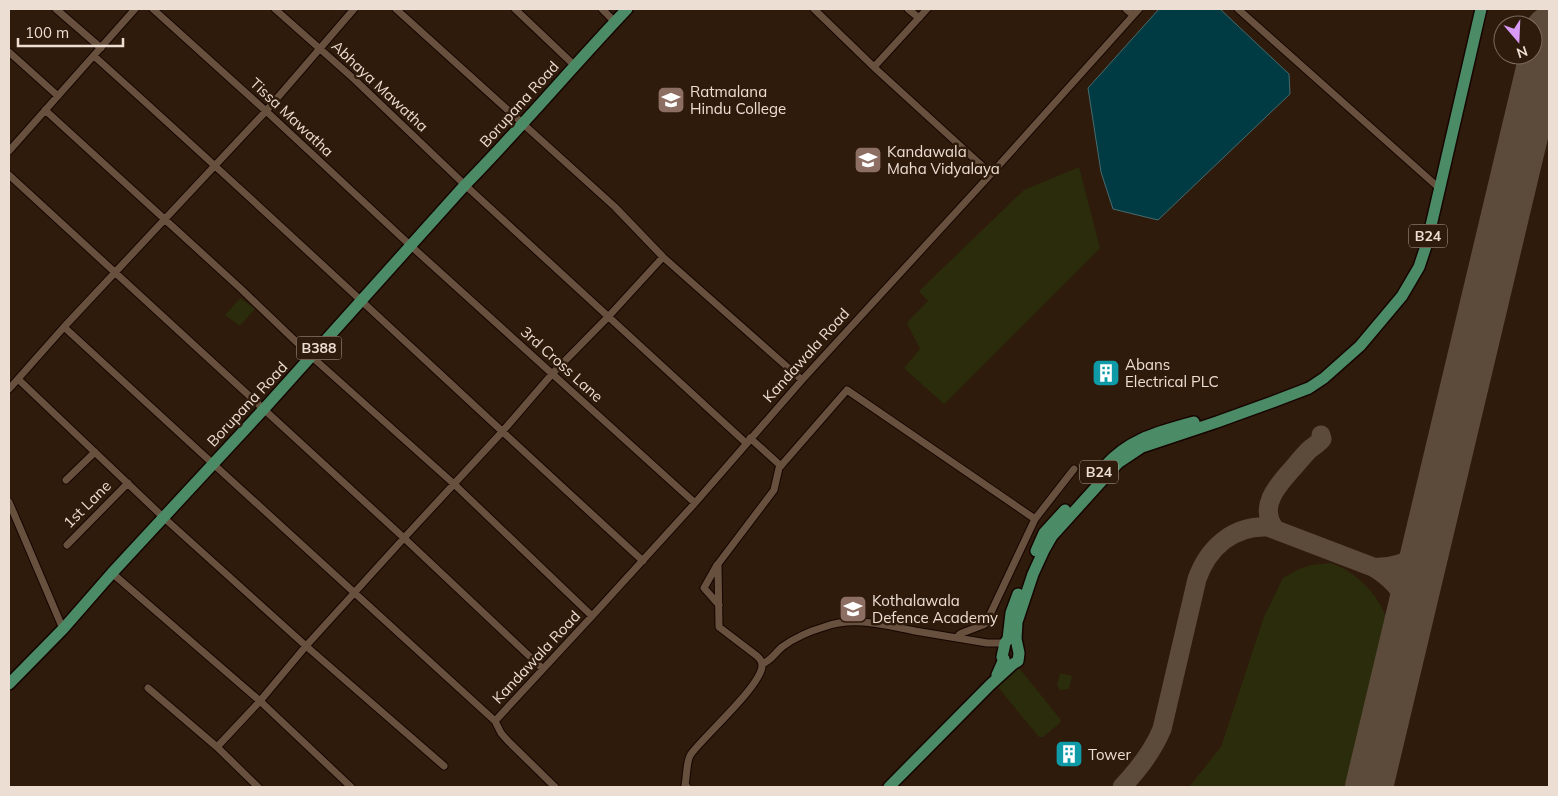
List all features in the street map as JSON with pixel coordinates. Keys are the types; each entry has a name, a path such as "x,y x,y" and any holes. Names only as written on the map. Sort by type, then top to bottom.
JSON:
{"main road":[{"name":"Borupana Road","path":"9,684 63,629 163,517 362,301 465,185 494,156 574,65 627,9"},
{"name":"B24","path":"889,787 990,685 1018,661 1017,622 1033,574 1044,550 1052,536 1118,463 1142,447 1308,388 1324,378 1360,346 1402,296 1419,268 1427,242 1481,9"},
{"name":"B24","path":"990,685 1004,659 1002,657 1005,643 1008,639 1011,613 1025,574 1044,532 1116,454 1145,437 1230,411 1275,401"}],"street":[{"path":"56,9 101,48"},
{"path":"9,151 135,9"},
{"name":"Tissa Mawatha","path":"153,9 411,246"},
{"name":"Abhaya Mawatha","path":"275,9 354,79 608,317 748,440 781,466"},
{"path":"9,389 64,327 266,111 354,9"},
{"path":"396,9 615,207 663,257 802,380"},
{"path":"515,9 574,65"},
{"path":"602,9 615,22"},
{"path":"814,9 990,174"},
{"path":"908,9 919,18"},
{"path":"874,67 927,9"},
{"path":"1126,9 1133,15"},
{"name":"Kandawala Road","path":"495,721 643,561 748,440 1139,9"},
{"path":"1238,9 1439,188"},
{"path":"9,52 58,96"},
{"path":"94,56 215,165 643,561"},
{"path":"45,110 240,288 311,356 454,484 592,616"},
{"path":"9,175 404,538 543,670"},
{"name":"3rd Cross Lane","path":"411,246 695,503"},
{"path":"217,747 260,701 306,646 502,432 552,374 663,257"},
{"path":"64,327 302,547 356,593 495,721 501,733 508,741 555,787"},
{"path":"18,379 163,517 306,646 444,766"},
{"path":"719,605 704,588 718,564 774,490 777,471 847,390 1035,519"},
{"path":"66,480 95,452"},
{"path":"957,638 962,633 986,622 1035,519 1074,469"},
{"name":"1st Lane","path":"66,544 128,483"},
{"path":"9,502 63,629"},
{"path":"687,787 685,784 690,756 752,685 759,675 762,664 757,656 719,627 718,564"},
{"path":"112,573 260,701 351,787"},
{"path":"762,664 768,662 778,650 788,643 822,627 848,622 866,622 987,644 1005,643"},
{"path":"987,644 998,650 1002,657"},
{"path":"148,688 217,747 258,787"},
{"path":"246,787 252,782"}],"shaded area":[{"path":"1079,167 1100,248 944,404 904,368 920,349 907,323 928,301 919,291 1024,190"},
{"path":"240,298 255,309 240,326 225,315"},
{"path":"1330,563 1348,571 1365,585 1379,602 1387,620 1346,787 1189,787 1221,747 1264,617 1283,578 1311,565"},
{"path":"1015,667 1019,668 1061,720 1043,737 1039,737 997,686"},
{"path":"1060,673 1072,676 1069,689 1060,690 1057,686"}],"water":[{"path":"1159,9 1220,9 1289,74 1290,94 1158,220 1113,209 1101,172 1088,88"}],"taxiway":[{"path":"1275,529 1268,512 1272,496 1302,458 1322,439 1321,435"},
{"path":"1122,787 1145,760 1162,729 1197,579 1215,548 1233,534 1255,527 1268,527 1373,567 1392,566 1405,562 1416,555 1422,548 1431,528"},
{"path":"1373,567 1391,580 1401,593 1404,601 1406,631"}],"runway":[{"path":"1369,787 1549,31"}],"place":[{"name":"Ratmalana Hindu College","path":"671,100"},
{"name":"Kandawala Maha Vidyalaya","path":"868,160"},
{"name":"Abans Electrical PLC","path":"1106,373"},
{"name":"Kothalawala Defence Academy","path":"853,609"},
{"name":"Tower","path":"1069,754"}]}
